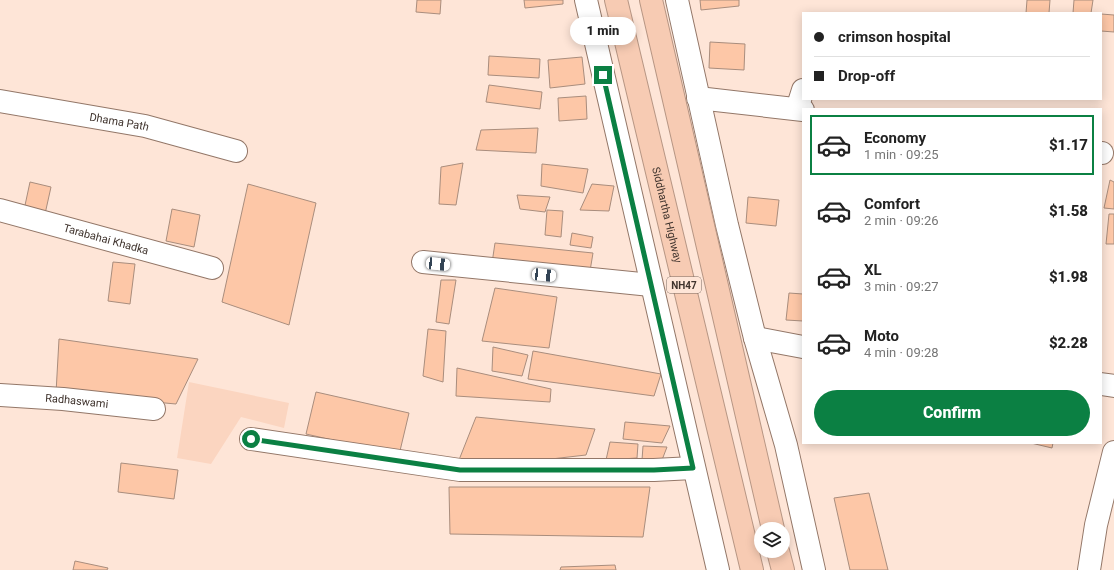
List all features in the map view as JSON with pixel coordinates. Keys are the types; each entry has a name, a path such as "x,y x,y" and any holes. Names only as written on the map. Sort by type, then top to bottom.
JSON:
{"highway":[{"name":"Siddhartha Highway","path":"616,0 752,570"},
{"name":"NH47","path":"651,0 771,522"},
{"path":"726,460 756,454"},
{"path":"780,558 783,570"}],"street":[{"path":"586,0 693,468 718,570"},
{"path":"677,0 698,98 755,338 786,445 814,570"},
{"path":"698,98 801,103"},
{"name":"Dhama Path","path":"0,101 145,126 236,151"},
{"name":"Tarabahai Khadka","path":"0,210 212,268"},
{"path":"423,262 651,285"},
{"path":"755,338 802,346"},
{"path":"1102,384 1114,386"},
{"name":"Radhaswami","path":"0,395 63,399 154,409"},
{"path":"251,439 460,470 654,470 693,468"},
{"path":"1089,570 1096,525 1114,452"}],"shaded area":[{"path":"189,382 289,403 284,428 241,417 211,464 177,458"}],"building":[{"path":"417,0 441,0 440,14 416,12"},
{"path":"524,0 563,0 563,4 525,8"},
{"path":"700,0 739,0 739,6 701,10"},
{"path":"1027,0 1050,0 1049,12 1026,12"},
{"path":"1074,0 1093,0 1091,12 1073,12"},
{"path":"1102,14 1114,15 1114,32 1102,31"},
{"path":"710,42 745,44 744,70 709,68"},
{"path":"489,56 540,59 539,78 488,75"},
{"path":"582,57 585,84 550,88 548,60"},
{"path":"489,85 542,92 540,109 486,102"},
{"path":"586,96 587,119 559,121 558,98"},
{"path":"538,128 536,153 476,150 481,130"},
{"path":"463,163 456,205 439,204 441,167"},
{"path":"542,164 588,169 583,193 541,186"},
{"path":"1110,180 1114,182 1114,209 1104,208"},
{"path":"30,182 51,187 45,214 24,210"},
{"path":"248,184 316,203 289,325 222,302"},
{"path":"592,184 614,186 609,211 580,210"},
{"path":"517,195 550,197 545,212 520,209"},
{"path":"748,197 779,200 776,226 746,223"},
{"path":"172,209 200,215 194,247 166,241"},
{"path":"547,210 563,211 561,237 545,235"},
{"path":"1109,214 1114,214 1114,244 1106,244"},
{"path":"572,233 593,237 591,248 570,245"},
{"path":"495,243 593,253 590,271 492,263"},
{"path":"113,262 135,264 130,304 108,301"},
{"path":"441,280 456,280 449,324 436,322"},
{"path":"495,288 557,297 549,348 482,341"},
{"path":"789,293 802,294 802,321 786,320"},
{"path":"428,329 446,331 443,382 423,376"},
{"path":"59,339 198,359 176,404 56,393"},
{"path":"493,347 528,355 522,376 492,371"},
{"path":"533,351 661,374 654,396 528,379"},
{"path":"457,368 551,389 550,402 456,396"},
{"path":"316,392 409,413 399,455 306,434"},
{"path":"476,417 595,429 586,455 455,470"},
{"path":"625,422 670,426 662,443 623,439"},
{"path":"610,442 638,444 637,458 606,460"},
{"path":"1035,444 1053,444 1052,448"},
{"path":"643,446 667,447 662,460 642,460"},
{"path":"121,463 178,470 174,499 118,492"},
{"path":"449,487 650,487 643,537 450,534"},
{"path":"869,493 888,570 850,570 834,498"},
{"path":"75,561 108,568 107,570 73,570"},
{"path":"615,565 616,570 560,570 561,567"}],"route":[{"path":"251,439 460,470 654,470 693,468 603,75"}]}
